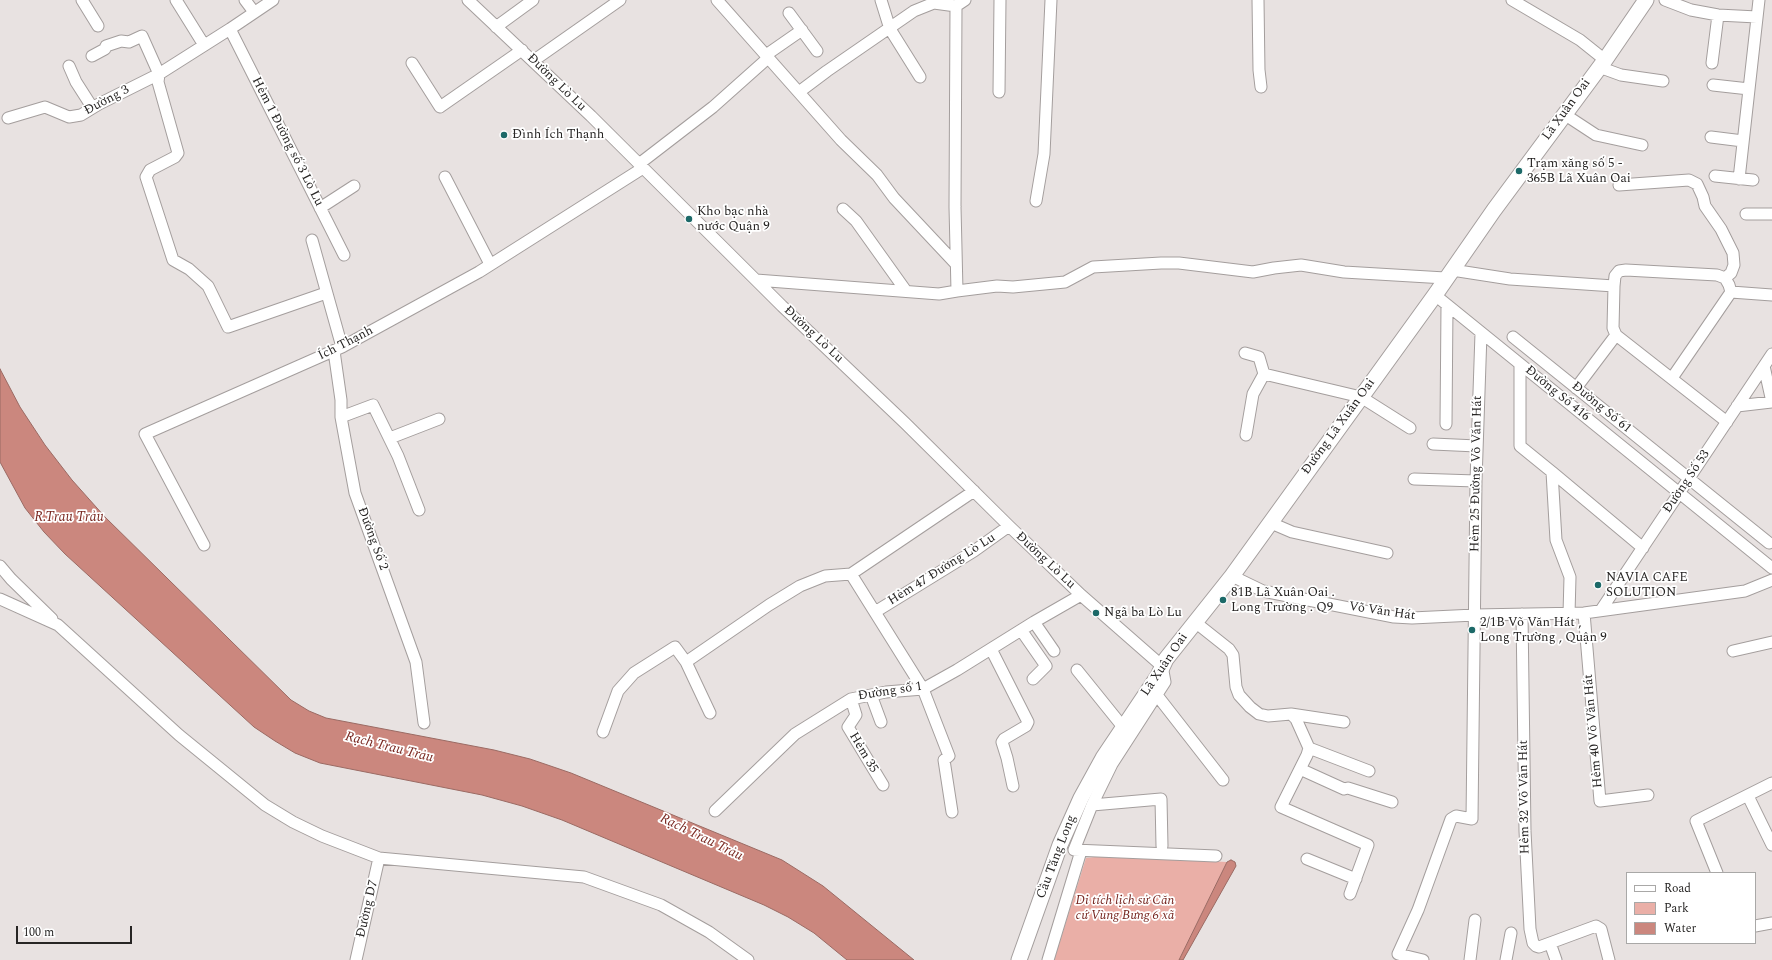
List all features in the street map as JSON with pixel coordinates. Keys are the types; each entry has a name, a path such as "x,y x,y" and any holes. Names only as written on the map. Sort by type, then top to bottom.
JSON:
{"main road":[{"name":"Lã Xuân Oai","path":"1448,274 1602,63 1646,0"},
{"name":"Đường Lã Xuân Oai","path":"1232,576 1435,295 1448,274"},
{"name":"Lã Xuân Oai","path":"1103,758 1158,676 1162,666 1194,622 1232,576"},
{"name":"Cầu Tăng Long","path":"1019,960 1060,845 1081,798 1103,758"}],"street":[{"path":"82,0 98,26"},
{"path":"176,0 204,45"},
{"path":"245,0 254,12"},
{"name":"Đường 3","path":"8,118 45,107 72,118 81,115 92,107 159,74 273,0"},
{"name":"Đường Lò Lu","path":"468,0 522,50 1009,526 1081,595 1162,666"},
{"path":"496,27 533,0"},
{"path":"533,61 620,0"},
{"path":"717,0 841,140 877,175 894,198 956,264"},
{"path":"881,0 890,29 920,77"},
{"path":"999,92 1000,0"},
{"path":"1036,201 1044,154 1052,0"},
{"path":"1258,0 1259,70 1261,87"},
{"path":"1512,0 1580,40 1602,63 1621,75 1663,80"},
{"path":"1665,0 1691,10 1718,15 1757,17"},
{"path":"1739,179 1759,0"},
{"path":"799,92 914,11 934,3 960,3 955,207 957,291"},
{"path":"789,13 817,51"},
{"path":"1712,63 1718,15"},
{"name":"Hẻm 1 Đường số 3 Lò Lu","path":"230,29 344,255"},
{"name":"Ích Thạnh","path":"204,545 145,434 338,349 490,264 641,166 713,107 767,56 802,30"},
{"path":"92,56 105,49 106,46 121,41 128,42 142,36 159,74 158,82 178,153 175,157 150,170 146,177 173,260 189,269 208,286 228,326 326,292"},
{"path":"412,63 440,107 522,50"},
{"path":"69,66 79,88 92,107"},
{"path":"1713,86 1749,89"},
{"path":"1564,114 1596,135 1642,145"},
{"path":"1710,137 1743,140"},
{"path":"1715,176 1753,180"},
{"path":"445,177 490,264"},
{"path":"1619,185 1689,180 1697,184 1706,206 1721,229 1733,253 1734,265 1731,273 1725,278"},
{"path":"320,208 354,186"},
{"path":"843,209 856,221 906,291"},
{"path":"1746,214 1772,214"},
{"name":"Đường Số 2","path":"312,240 323,277 338,349 341,416 355,493 416,662 424,723"},
{"path":"756,280 939,294 997,286 1013,287 1065,282 1093,267 1179,263 1253,272 1301,265 1344,272 1448,274 1614,286"},
{"path":"1727,422 1616,335 1613,328 1614,286 1615,276 1619,271 1626,270 1717,275 1725,278 1731,292"},
{"path":"1731,292 1772,295"},
{"path":"1672,378 1731,292"},
{"name":"Đường Số 416","path":"1435,295 1772,568"},
{"path":"1446,424 1447,306"},
{"name":"Hẻm 25 Đường Võ Văn Hát","path":"1423,960 1398,954 1418,910 1451,819 1456,816 1472,819 1476,481 1481,333"},
{"path":"1576,388 1616,335"},
{"name":"Đường Số 61","path":"1513,337 1769,543"},
{"path":"1245,353 1259,357 1264,374 1253,394 1246,435"},
{"name":"Đường Số 53","path":"1601,610 1772,354"},
{"path":"1520,364 1520,446 1643,548"},
{"path":"1737,406 1772,402 1764,366"},
{"path":"1264,374 1361,397 1410,428"},
{"path":"341,416 373,405 390,438 419,510"},
{"path":"390,438 439,419"},
{"path":"1433,444 1477,446"},
{"path":"1552,472 1556,540 1570,577 1569,614"},
{"path":"1414,479 1476,481"},
{"path":"686,662 769,605 800,586 825,576 851,574 974,492"},
{"path":"1271,523 1292,532 1387,553"},
{"name":"Hẻm 47 Đường Lò Lu","path":"875,612 974,551 1009,526"},
{"path":"0,566 11,579 58,625 179,735 265,805 293,822 322,836 379,858 584,877 661,905 709,932 748,960"},
{"path":"851,574 923,689 949,756 944,760 952,812"},
{"name":"Võ Văn Hát","path":"1232,576 1262,591 1394,616 1412,618 1475,614 1584,613 1745,591 1772,580"},
{"name":"Đường số 1","path":"715,811 795,734 851,699 886,692 923,689 1081,595"},
{"path":"0,599 58,625"},
{"name":"Hẻm 40 Võ Văn Hát","path":"1584,613 1600,801 1648,795"},
{"name":"Hẻm 32 Võ Văn Hát","path":"1522,614 1525,831 1530,929 1533,943 1536,946 1539,947 1550,944"},
{"path":"1034,622 1054,651"},
{"path":"1194,622 1229,649 1233,655 1236,687 1239,695 1259,714 1268,716 1291,714 1344,722"},
{"path":"1022,630 1046,666 1033,679"},
{"path":"1733,651 1772,642"},
{"path":"603,732 618,691 634,673 675,647 686,662 710,713"},
{"path":"991,649 1028,722 1026,726 1004,739 1002,742 1013,786"},
{"path":"1048,960 1077,850 1092,805 1123,745 1165,682 1162,666"},
{"path":"1077,670 1123,727"},
{"path":"1156,694 1224,780"},
{"path":"871,695 881,722"},
{"name":"Hẻm 35","path":"851,699 856,715 848,727 883,785"},
{"path":"1291,714 1296,719 1309,748 1281,807 1368,845 1350,894"},
{"path":"1309,748 1369,771"},
{"path":"1300,769 1344,789 1348,788 1392,802"},
{"path":"1717,872 1696,821 1772,783"},
{"path":"1748,796 1772,846"},
{"path":"1092,805 1161,799 1162,846"},
{"path":"1077,850 1216,856"},
{"name":"Đường D7","path":"356,960 379,858"},
{"path":"1307,860 1356,879"},
{"path":"1470,960 1475,920"},
{"path":"1756,926 1772,923"},
{"path":"1556,960 1550,944 1596,926 1601,929 1609,960"},
{"path":"1506,960 1511,933"}],"green space":[{"name":"Di tích lịch sử Căn cứ Vùng Bưng 6 xã","path":"1103,856 1227,862 1179,960 1054,960 1086,858"}],"water":[{"name":"R.Trau Trảu","path":"0,369 20,407 45,445 72,480 105,517 291,700 309,711 326,718 494,750 530,759 571,773 782,860 823,886 914,960 847,960 814,933 788,917 764,905 562,820 522,806 482,795 320,763 295,753 275,741 254,727 65,554 44,532 25,508 0,462"},
{"path":"1231,860 1235,862 1236,866 1183,960 1179,960 1227,862"}],"place":[{"name":"Đình Ích Thạnh","path":"504,135"},
{"name":"Trạm xăng số 5 - 365B Lã Xuân Oai","path":"1519,171"},
{"name":"Kho bạc nhà nước Quận 9","path":"689,219"},
{"name":"NAVIA CAFE SOLUTION","path":"1598,585"},
{"name":"81B Lã Xuân Oai . Long Trường . Q9","path":"1223,600"},
{"name":"Ngã ba Lò Lu","path":"1096,613"},
{"name":"2/1B Võ Văn Hát , Long Trường , Quận 9","path":"1472,630"}],"water label":[{"name":"Rạch Trau Trảu","path":"389,748"},
{"name":"Rạch Trau Trảu","path":"701,838"}]}
